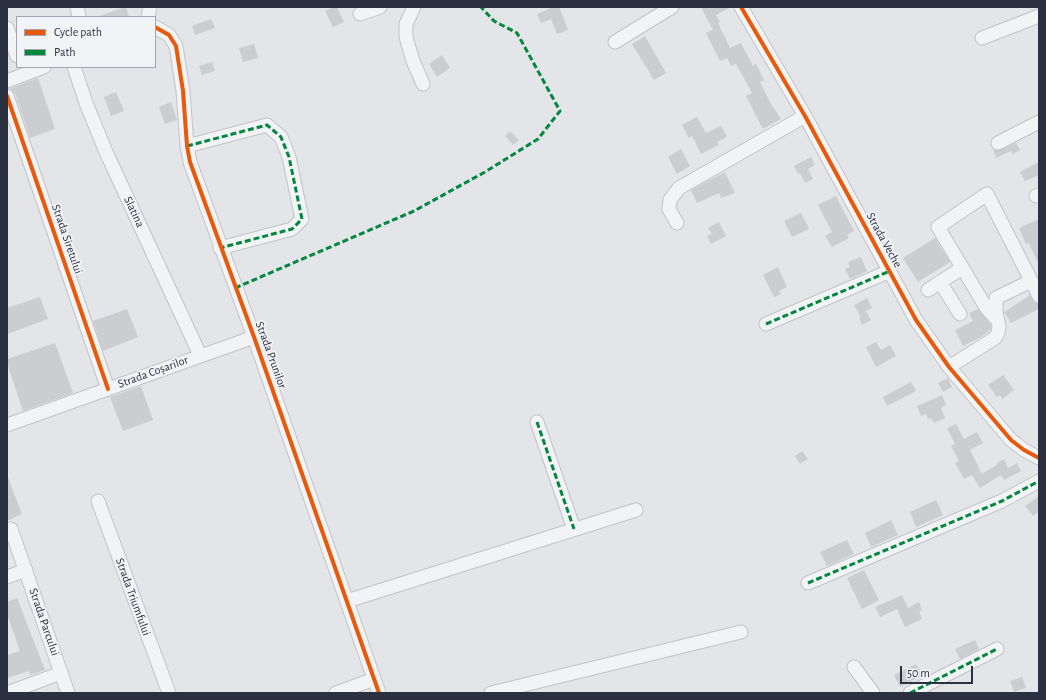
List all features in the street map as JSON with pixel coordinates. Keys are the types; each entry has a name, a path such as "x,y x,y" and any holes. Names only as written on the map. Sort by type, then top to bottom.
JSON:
{"street":[{"path":"360,14 380,7"},
{"path":"414,7 406,24 406,37 413,61 424,84"},
{"path":"615,42 672,7"},
{"name":"Strada Veche","path":"741,7 805,116 916,320 949,367 1011,440 1039,458"},
{"path":"982,38 1039,16"},
{"path":"7,28 16,53"},
{"name":"Strada Prunilor","path":"156,28 169,35 176,46 183,91 186,146 190,162 220,248 254,337 380,693"},
{"path":"7,81 22,71 38,68"},
{"name":"Slatina","path":"74,68 86,103 106,152 200,355"},
{"name":"Strada Siretului","path":"7,96 108,389"},
{"path":"677,223 669,209 670,200 679,188 805,116"},
{"path":"998,143 1039,122"},
{"path":"186,146 267,125 281,137 289,157 302,219 292,229 220,248"},
{"path":"997,320 987,310 938,227 987,194 1039,296"},
{"path":"928,290 962,268"},
{"path":"766,324 890,271"},
{"path":"949,367 995,338 998,333 995,304 996,298 1031,281"},
{"path":"940,282 960,314"},
{"name":"Strada Coșarilor","path":"7,425 254,337"},
{"path":"537,422 574,529"},
{"path":"808,583 1002,501 1039,482"},
{"name":"Strada Triumfului","path":"98,501 169,693"},
{"path":"347,601 636,510"},
{"name":"Strada Parcului","path":"11,529 68,693"},
{"path":"7,577 26,570"},
{"path":"491,693 741,632"},
{"path":"910,693 997,649"},
{"path":"854,667 873,693"},
{"path":"7,693 61,673"},
{"path":"336,693 374,679"}],"building":[{"path":"126,7 129,16 99,16"},
{"path":"337,7 344,22 333,27 325,11"},
{"path":"553,7 559,7 568,30 557,34 551,19 541,23 537,14"},
{"path":"701,7 731,7 716,15 720,22 718,23 730,48 741,43 753,66 756,64 764,80 760,82 773,108 781,119 763,129 746,96 752,93 736,64 731,66 727,58 720,61 706,33 713,30"},
{"path":"211,19 215,28 195,35 192,26"},
{"path":"645,36 666,73 654,80 632,44"},
{"path":"254,44 258,58 243,62 239,48"},
{"path":"442,55 450,68 437,77 429,64"},
{"path":"212,62 215,71 202,75 199,66"},
{"path":"38,78 55,129 30,138 15,93 9,89"},
{"path":"116,92 124,111 111,116 104,97"},
{"path":"171,102 177,120 165,124 159,107"},
{"path":"697,117 706,133 721,126 727,137 717,142 719,145 701,154 692,136 689,138 682,125"},
{"path":"510,131 519,140 513,145 505,136"},
{"path":"1016,143 1020,150 1013,154 1011,151 996,158 993,150 1001,150"},
{"path":"681,149 690,166 677,174 668,157"},
{"path":"811,157 815,165 808,169 813,179 805,183 800,173 798,174 794,166"},
{"path":"1039,162 1039,175 1025,181 1020,172"},
{"path":"725,172 735,193 721,198 719,193 697,203 691,190"},
{"path":"836,196 854,231 847,235 849,238 832,247 825,236 832,232 818,205"},
{"path":"801,213 809,229 792,237 784,221"},
{"path":"1039,219 1039,265 1029,243 1026,244 1019,228"},
{"path":"719,222 726,236 711,244 707,236 712,234 708,228"},
{"path":"935,238 950,262 918,282 903,258"},
{"path":"861,257 867,271 850,279 845,269 850,267 848,262"},
{"path":"778,267 787,287 779,291 781,294 774,297 763,275"},
{"path":"1030,295 1034,302 1039,304 1039,309 1011,323 1004,312"},
{"path":"40,297 48,319 7,334 7,308"},
{"path":"867,298 872,308 866,311 871,320 862,325 859,318 861,317 854,305"},
{"path":"127,309 138,337 103,351 93,321"},
{"path":"978,309 991,325 990,330 981,337 963,346 955,330 973,321 969,313"},
{"path":"876,342 881,350 890,345 896,356 876,367 866,347"},
{"path":"55,343 73,393 23,411 7,359"},
{"path":"1003,375 1014,390 1002,399 1000,395 997,397 988,385"},
{"path":"948,378 952,387 943,392 938,383"},
{"path":"911,382 916,391 887,406 883,397"},
{"path":"141,386 153,420 123,431 110,397"},
{"path":"942,395 946,405 941,408 945,418 934,423 931,418 928,419 926,414 921,416 917,406"},
{"path":"956,424 964,439 977,432 983,443 970,450 982,474 1004,459 1008,468 1017,463 1021,471 1004,480 1001,475 980,488 972,475 964,479 955,463 959,461 951,446 955,444 947,428"},
{"path":"802,451 808,459 800,464 795,456"},
{"path":"7,475 22,514 7,521"},
{"path":"1039,496 1039,511 1033,516 1025,506"},
{"path":"936,500 943,515 916,527 910,512"},
{"path":"891,520 898,535 871,547 865,533"},
{"path":"847,540 854,554 827,566 820,552"},
{"path":"864,570 879,600 862,609 847,578"},
{"path":"902,595 908,608 919,602 922,610 919,612 922,619 905,627 897,609 880,617 875,607"},
{"path":"17,598 45,670 30,675 29,671 7,678 7,655 20,651 7,614 7,602"},
{"path":"975,640 979,649 960,659 955,649"},
{"path":"916,664 922,676 900,687 894,675"},
{"path":"1022,677 1026,688 1014,692 1010,681"}],"marked path":[{"path":"235,288 414,211 485,172 538,139 560,111 517,33 494,21 481,7"},
{"path":"187,146 267,125 281,137 289,157 302,219 292,229 220,248"},
{"path":"766,324 890,271"},
{"path":"537,422 574,529"},
{"path":"808,583 1002,501 1039,481"},
{"path":"910,693 997,649"}],"cycle path":[{"path":"741,7 805,116 916,320 949,367 1011,440 1024,450 1039,458"},
{"path":"156,28 169,35 176,46 183,91 187,146 190,162 254,337 379,693"},
{"path":"7,96 108,389"}]}
